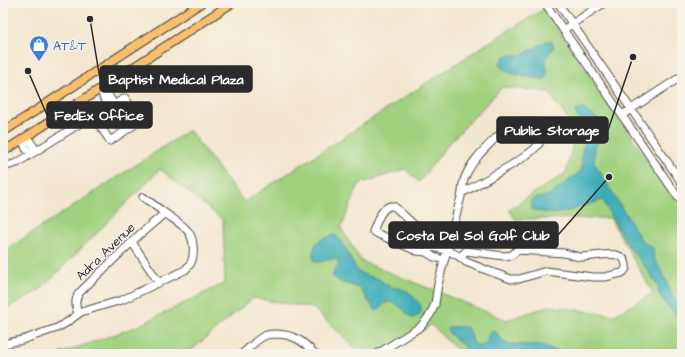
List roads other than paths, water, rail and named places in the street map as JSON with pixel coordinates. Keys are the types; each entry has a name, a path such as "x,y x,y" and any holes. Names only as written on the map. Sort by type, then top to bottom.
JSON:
{"main road":[{"path":"3,132 201,3"},
{"path":"3,152 232,3"}],"street":[{"path":"545,3 682,203"},
{"path":"558,3 682,183"},
{"path":"563,30 604,3"},
{"path":"622,115 682,76"},
{"path":"101,89 103,97 112,106"},
{"path":"3,167 15,164 93,115 125,98 140,121 110,141 93,115"},
{"path":"502,120 558,125"},
{"path":"378,354 420,327 430,314 435,304 438,284 466,174 474,161 512,121"},
{"path":"462,192 508,168 531,151 538,145 542,134 543,124"},
{"path":"24,138 30,141 34,146 32,153"},
{"path":"674,192 682,187"},
{"path":"3,344 54,330 86,309 111,304 122,300 188,268 192,262 193,253 190,234 184,227 143,196"},
{"path":"444,260 434,257 429,250 424,234 396,208 393,206 386,207 382,211 373,231 378,234 417,251 429,250 447,250 466,262 511,279 519,279 546,271 598,277 622,273 626,269 626,264 623,258 621,256 614,255 582,257 564,253 517,250 512,255 504,256 466,251 460,258"},
{"name":"Adra Avenue","path":"78,314 76,303 78,295 132,242 165,213"},
{"path":"132,242 159,283"},
{"path":"242,354 261,338 269,334 295,338 303,342 315,354"}],"water":[{"path":"547,41 551,41 553,48 546,61 548,73 545,79 511,73 503,69 500,64 503,58 508,55 522,55"},
{"path":"579,108 583,109 604,123 607,130 595,148 594,162 641,240 653,248 654,258 671,293 682,305 682,321 668,307 658,292 658,286 628,245 611,217 603,200 555,214 532,210 530,202 532,199 550,195 582,170 582,151 587,134 575,112"},
{"path":"333,235 338,237 342,242 358,272 379,279 390,287 409,292 420,304 422,311 418,316 412,318 400,306 389,302 384,304 376,311 359,288 342,283 332,276 334,270 339,264 337,259 315,262 313,254 314,248 318,242 321,239"},
{"path":"448,327 468,328 473,342 478,346 485,344 489,334 495,331 505,343 538,345 566,354 471,354 449,333 447,330"}],"place":[{"name":"Baptist Medical Plaza","path":"90,19"},
{"name":"Public Storage","path":"633,57"},
{"name":"AT&T","path":"39,62"},
{"name":"FedEx Office","path":"28,71"},
{"name":"Costa Del Sol Golf Club","path":"609,177"}]}
